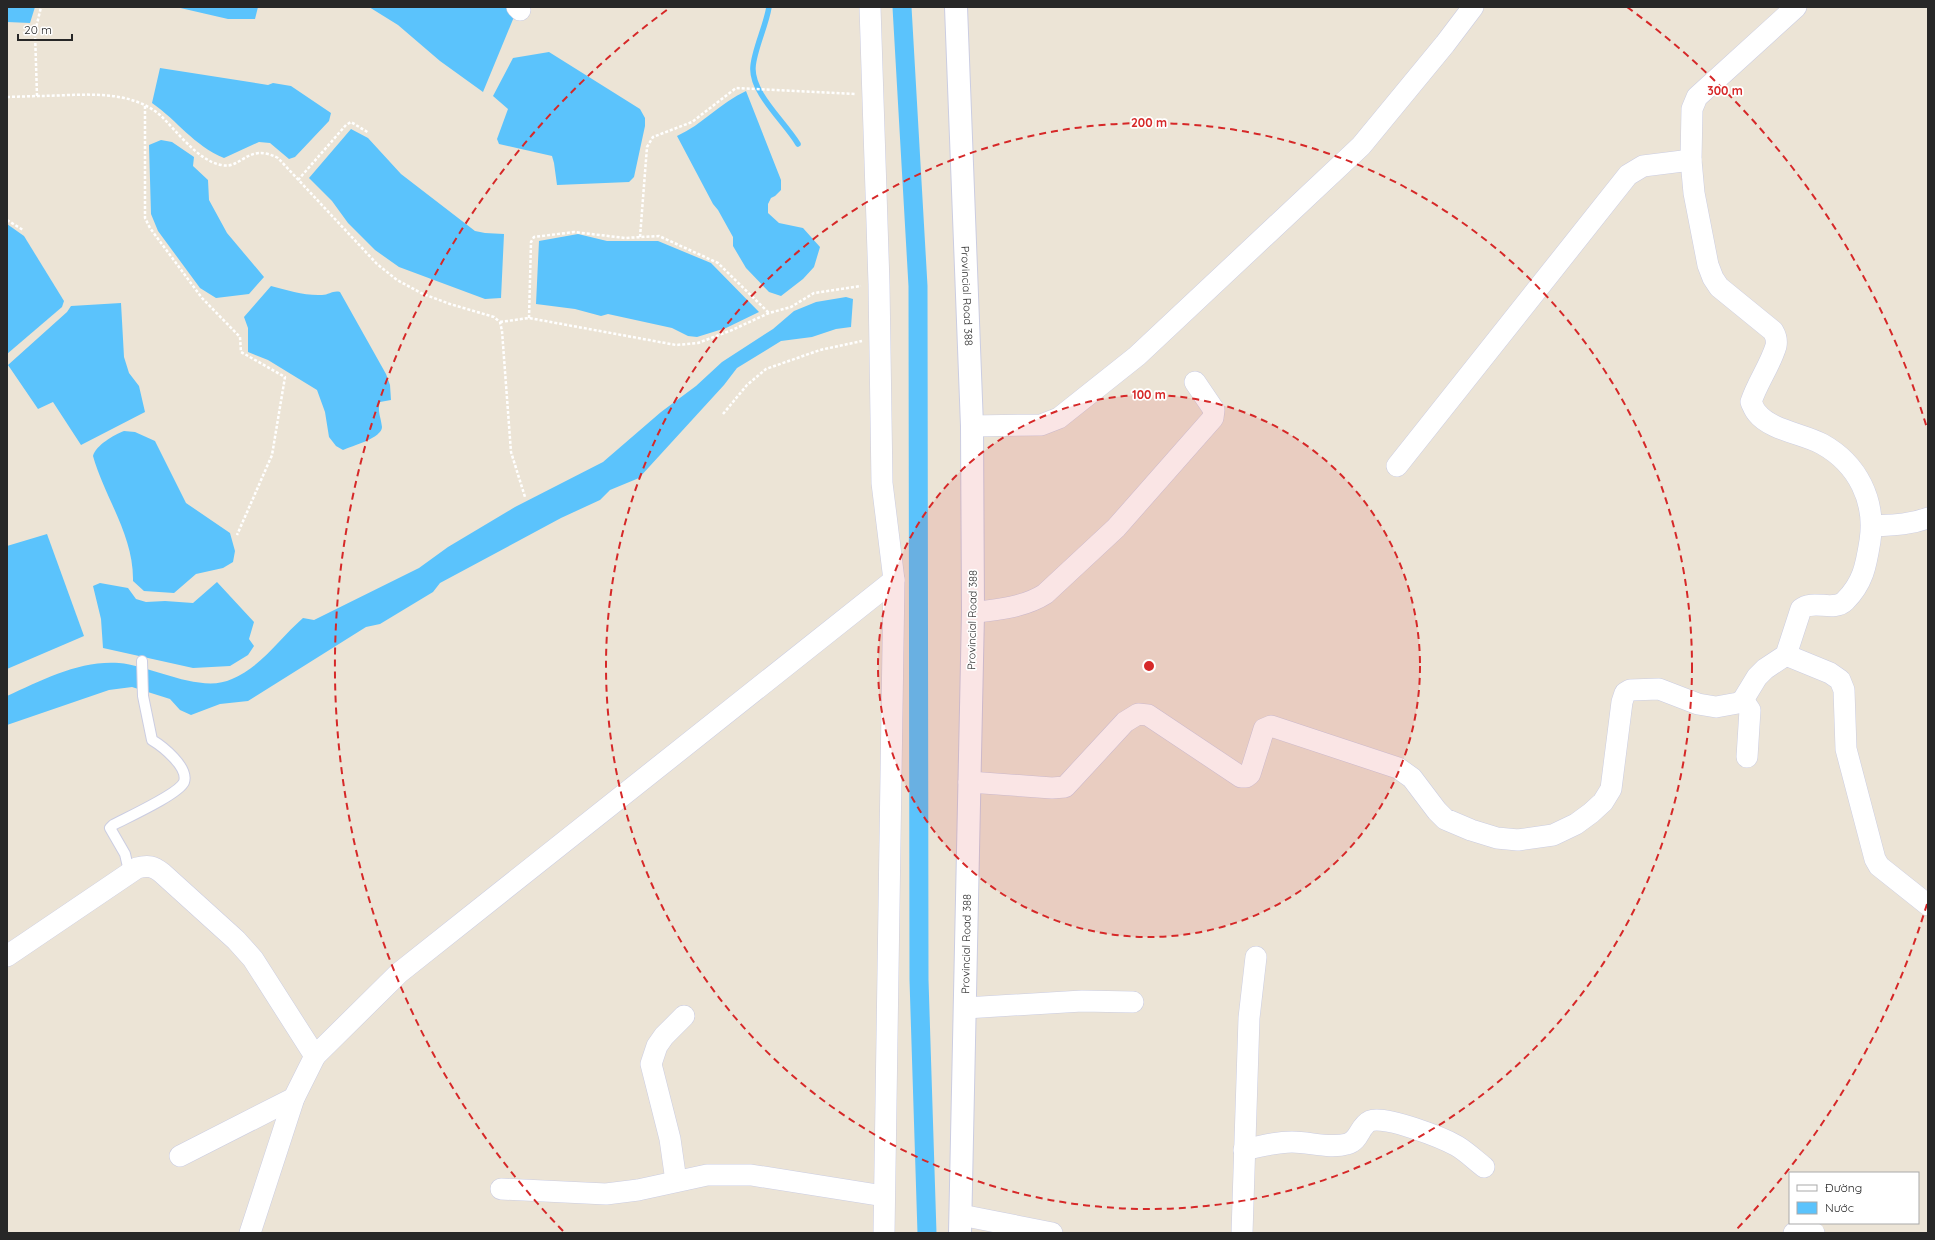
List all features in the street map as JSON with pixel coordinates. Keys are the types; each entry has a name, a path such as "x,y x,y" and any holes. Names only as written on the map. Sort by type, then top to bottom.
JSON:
{"main road":[{"name":"Provincial Road 388","path":"956,7 972,426 973,613 960,1224"}],"street":[{"path":"870,7 879,284 882,483 894,580 884,1233"},
{"path":"972,426 1041,425 1059,418 1137,356 1361,146 1446,44 1473,7"},
{"path":"969,782 1052,788 1065,787 1125,722 1138,714 1148,715 1241,777 1246,777 1250,774 1264,729 1271,726 1398,768 1412,778 1437,811 1445,819 1471,830 1497,838 1518,840 1553,834 1576,824 1603,802 1611,789 1615,774 1622,702 1625,693 1630,690 1659,689 1698,704 1716,707 1738,703 1743,700 1757,677 1765,669 1786,655 1801,609 1805,606 1811,605 1838,605 1843,603 1857,588 1868,557 1872,526 1868,501 1857,474 1838,455 1822,444 1770,423 1757,413 1754,408 1751,402 1776,346 1776,338 1773,331 1719,287 1713,278 1708,265 1694,193 1691,160 1692,109 1697,96 1796,7"},
{"path":"1397,466 1628,175 1642,166 1691,160"},
{"path":"973,613 1024,605 1035,600 1044,594 1116,528 1213,418 1214,410 1195,382"},
{"path":"1872,526 1903,525 1928,518"},
{"path":"250,1233 294,1098 314,1056 399,973 894,580"},
{"path":"1786,655 1830,673 1840,680 1844,690 1846,749 1875,859 1879,866 1928,905"},
{"path":"1743,700 1750,710 1747,757"},
{"path":"7,956 137,868 147,865 155,867 236,940 254,959 314,1056"},
{"path":"1242,1233 1249,1018 1256,957"},
{"path":"965,1008 1082,1001 1133,1002"},
{"path":"676,1181 674,1158 670,1139 651,1064 657,1046 664,1036 684,1016"},
{"path":"180,1156 294,1098"},
{"path":"1244,1150 1290,1142 1329,1145 1347,1144 1356,1139 1369,1122 1378,1120 1403,1125 1444,1139 1459,1148 1484,1167"},
{"path":"501,1189 606,1194 638,1190 707,1175 751,1175 884,1196"},
{"path":"960,1224 1052,1233"},
{"path":"1794,1233 1803,1230 1814,1233"}],"lane":[{"path":"128,867 125,854 110,828 168,796 180,787 184,776 175,759 164,748 152,740 143,696 142,661"}],"path":[{"path":"37,96 35,32 41,7"},
{"path":"640,237 646,147 653,137 692,122 736,88 873,95"},
{"path":"7,97 112,96 135,100 160,115 198,152 219,165 226,166 253,154 268,153 278,158 377,264 397,280 423,294 494,317 500,322 502,331 511,452 525,497"},
{"path":"146,106 145,218 150,228 202,298 240,337 242,352 285,377 272,455 237,535"},
{"path":"298,180 346,125 351,122 369,133"},
{"path":"7,220 23,230"},
{"path":"529,318 531,242 534,238 574,232 625,238 659,236 718,263 769,313"},
{"path":"500,322 529,318 676,345 698,342 732,330 769,313 791,307 814,293 879,284"},
{"path":"723,414 747,385 766,369 820,350 880,337"}],"water":[{"path":"7,7 35,7 30,23 7,22"},
{"path":"176,7 258,7 255,19 228,19"},
{"path":"369,7 510,7 516,12 483,92 440,61 398,25"},
{"path":"549,52 640,109 645,118 645,126 634,177 629,182 557,185 552,156 499,144 497,139 508,109 493,96 513,58"},
{"path":"160,68 268,85 273,83 291,86 331,113 329,121 295,157 289,159 270,143 259,142 224,158 213,153 194,140 152,103"},
{"path":"746,91 781,180 781,190 771,198 768,204 768,213 779,223 803,228 820,247 814,267 803,279 781,296 769,292 746,268 733,246 733,237 713,204 677,136 695,126 728,101"},
{"path":"351,129 368,138 401,174 475,231 504,234 501,298 485,299 399,267 375,250 348,223 332,201 309,178"},
{"path":"161,140 172,142 194,157 193,166 208,180 209,200 227,233 264,277 249,294 216,298 200,288 158,231 151,214 149,145"},
{"path":"7,224 24,236 64,301 62,307 7,354"},
{"path":"578,234 607,241 658,241 711,263 759,312 726,328 697,337 688,336 672,328 608,314 601,316 575,309 536,304 539,241"},
{"path":"271,286 309,295 322,295 340,292 386,374 390,385 391,400 380,402 379,405 382,427 381,431 377,435 343,450 336,446 329,437 325,412 317,390 268,360 248,352 248,328 244,317"},
{"path":"846,297 853,299 851,327 836,329 812,337 781,341 737,368 724,385 639,478 610,490 600,500 561,518 440,583 433,592 380,624 366,627 248,701 220,704 191,715 180,710 170,699 132,687 109,690 7,725 7,696 62,672 76,668 104,663 119,663 132,665 176,678 206,683 220,683 242,674 270,652 303,618 314,620 419,568 448,547 515,507 603,462 661,412 696,386 722,362 773,329 794,311 816,302"},
{"path":"121,303 124,357 129,373 139,386 145,412 81,445 53,402 38,409 8,365 67,312 71,306"},
{"path":"124,431 135,432 155,441 186,503 230,533 235,551 233,562 223,568 196,574 174,593 144,591 133,581 129,548 93,456 101,444"},
{"path":"47,534 84,636 7,669 7,546"},
{"path":"217,582 254,622 249,639 254,646 248,655 230,666 193,668 103,648 101,619 93,586 100,583 128,588 136,599 146,602 165,601 193,603"}],"waterway":[{"path":"769,7 754,60 754,77 757,87 763,97 798,144"},
{"path":"902,7 918,286 919,980 927,1233"}]}
